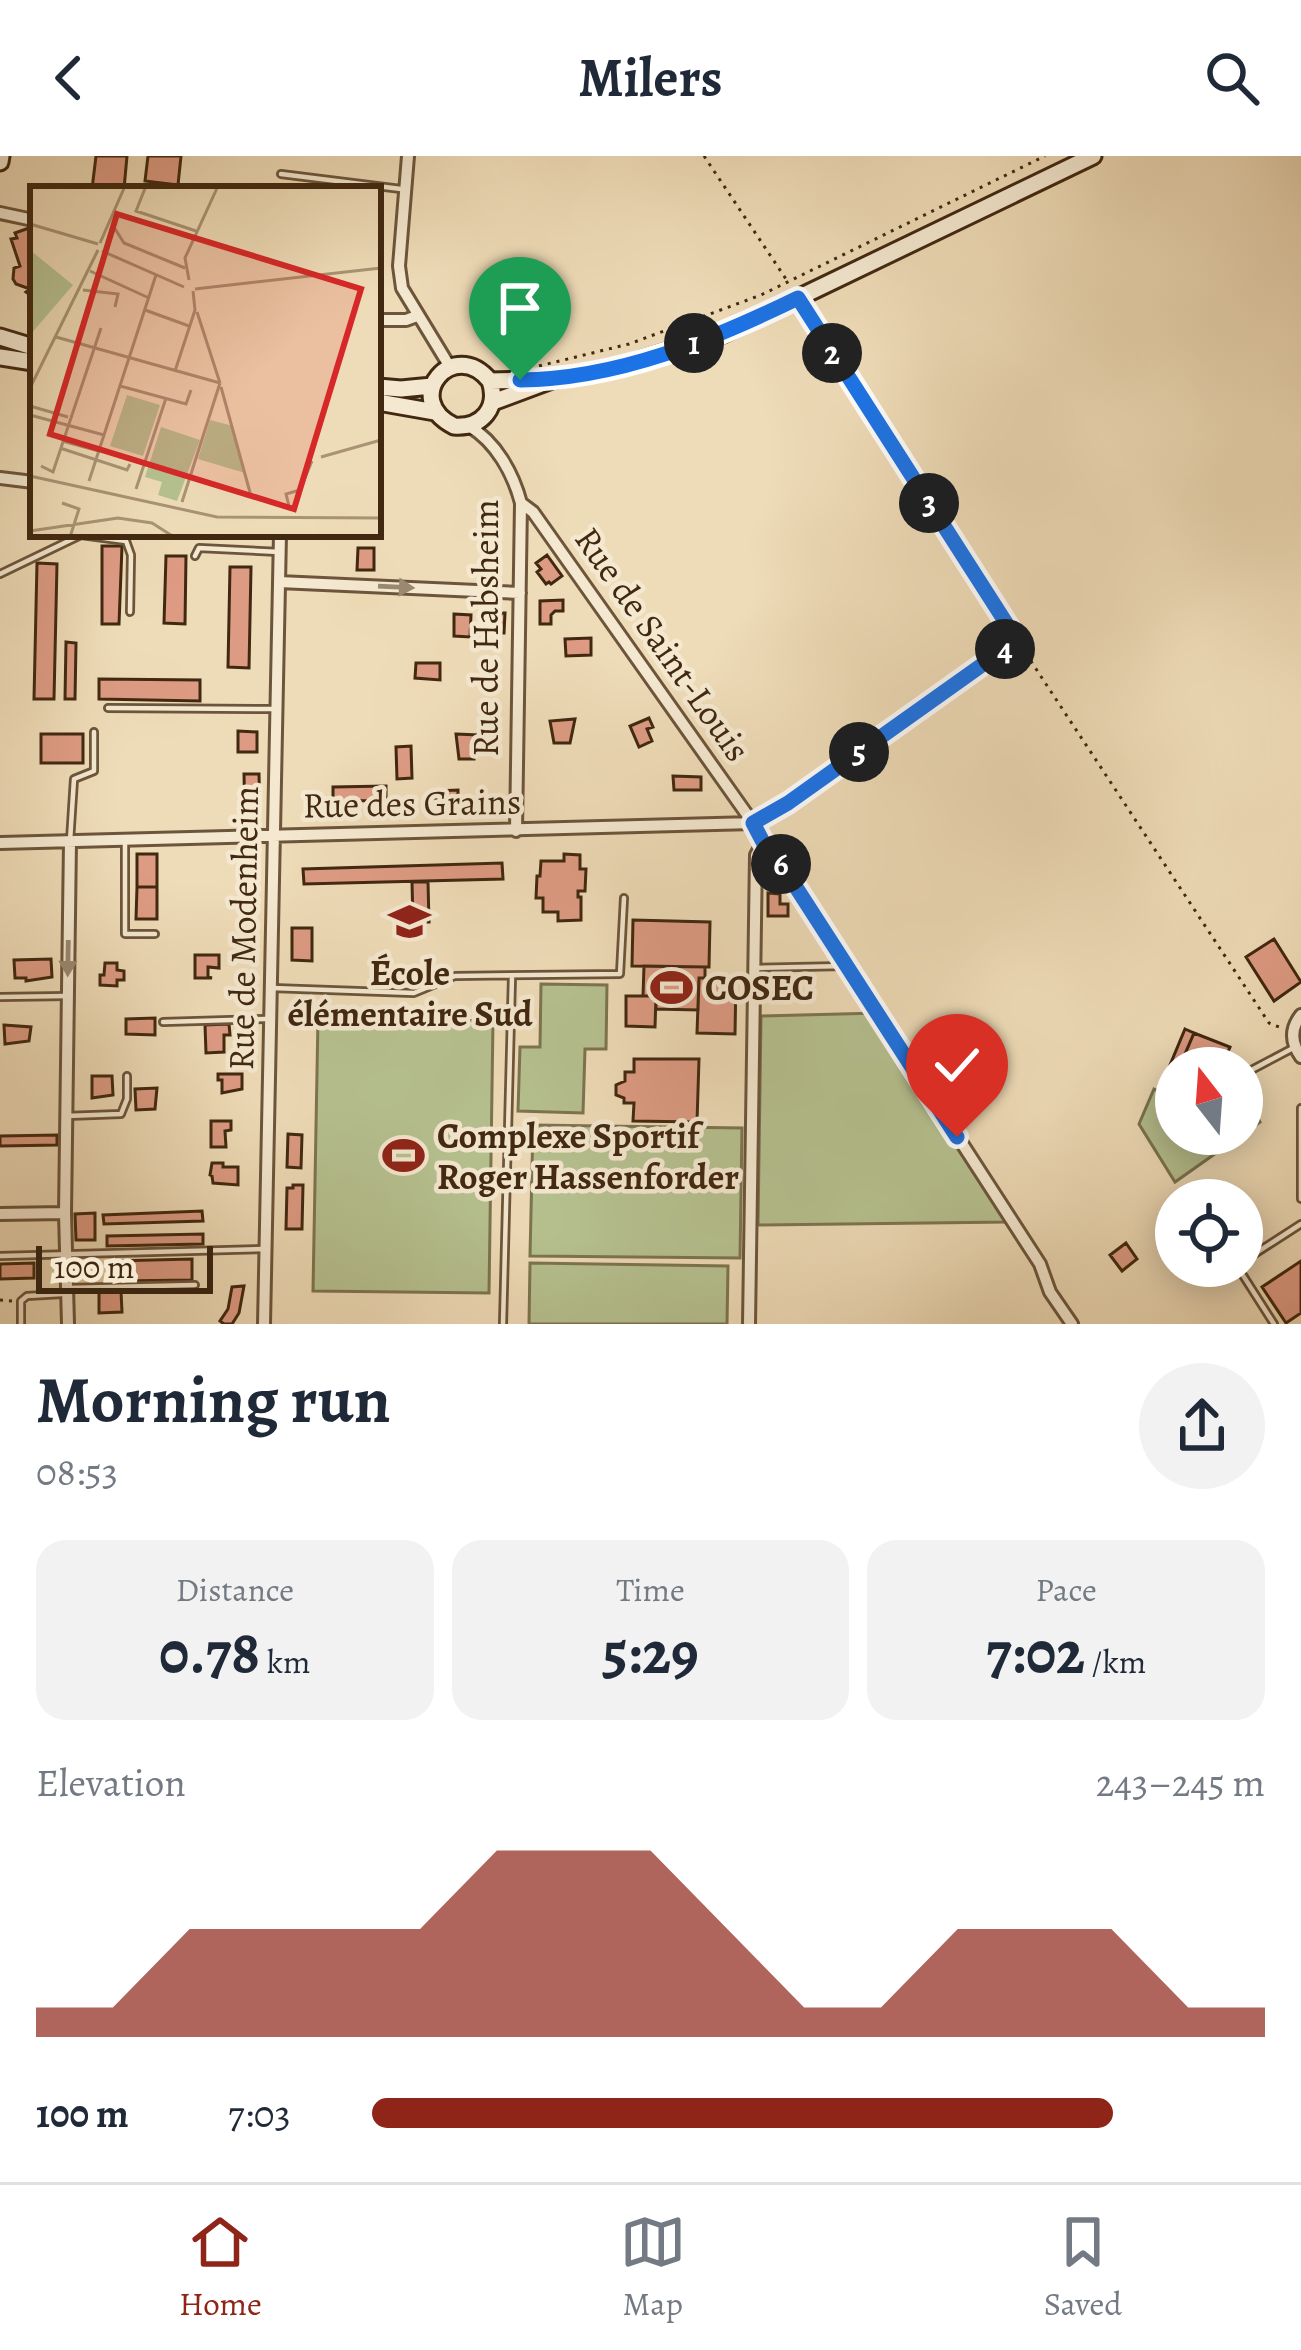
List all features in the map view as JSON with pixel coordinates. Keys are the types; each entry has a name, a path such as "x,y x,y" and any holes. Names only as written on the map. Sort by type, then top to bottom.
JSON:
{"main road":[{"path":"493,402 552,380 625,365 723,334 1093,156"},
{"path":"0,337 30,346"},
{"path":"0,357 30,362"},
{"path":"381,403 435,412 454,425 479,426 493,402 490,381 468,365 442,371 432,386 435,412"},
{"path":"490,381 552,380"},
{"path":"381,387 432,386"}],"street":[{"path":"408,156 399,266 403,288 450,367"},
{"path":"0,213 30,219"},
{"path":"381,320 417,316"},
{"name":"Rue de Habsheim","path":"479,426 508,467 521,503 516,831"},
{"path":"0,478 30,482"},
{"name":"Rue de Saint-Louis","path":"521,503 532,512 772,850 1040,1264 1050,1292 1072,1324"},
{"name":"Rue de Modenheim","path":"264,1324 280,537"},
{"path":"280,582 520,593"},
{"name":"Rue des Grains","path":"0,844 753,823"},
{"path":"68,1324 70,842"},
{"path":"749,1324 756,855 763,842"},
{"path":"1298,1052 1293,1033 1301,1015"},
{"path":"0,1214 65,1213"}],"lane":[{"path":"281,174 380,186"},
{"path":"381,186 405,189"},
{"path":"0,574 77,537"},
{"path":"96,537 126,541 131,555 130,612"},
{"path":"194,556 199,548 280,552"},
{"path":"108,708 278,709"},
{"path":"70,842 74,779 94,771 94,733"},
{"path":"125,840 125,934 155,934"},
{"path":"272,988 414,993 454,976 620,974 624,898"},
{"path":"754,968 846,966"},
{"path":"503,1324 512,975"},
{"path":"0,997 68,996"},
{"path":"164,1022 271,1020"},
{"path":"1263,1066 1298,1052"},
{"path":"66,1116 121,1114 127,1076"},
{"path":"1301,1108 1301,1199"},
{"path":"1263,1249 1301,1224"},
{"path":"0,1256 266,1249"},
{"path":"21,1324 21,1301 27,1296 194,1285"},
{"path":"1253,1287 1274,1324"}],"path":[{"path":"704,156 788,281"},
{"path":"531,368 629,344 691,322 788,281 1046,156"},
{"path":"798,298 1269,1023 1293,1033"},
{"path":"753,823 1017,640"},
{"path":"0,1300 21,1301"}],"green space":[{"path":"541,984 607,985 606,1049 585,1049 583,1113 518,1111 520,1047 540,1047"},
{"path":"879,1013 1007,1222 758,1225 761,1016"},
{"name":"Complexe Sportif Roger Hassenforder","path":"318,1018 493,1021 489,1293 313,1291"},
{"path":"1154,1089 1155,1150 1139,1124"},
{"path":"533,1125 742,1128 740,1258 530,1256"},
{"path":"1158,1155 1213,1155 1179,1179 1173,1179"},
{"path":"530,1263 728,1266 727,1324 529,1324"}],"building":[{"path":"96,156 127,156 124,186 92,186"},
{"path":"148,156 181,156 178,185 145,181"},
{"path":"30,229 30,289 13,279 14,268 20,266 11,239 17,238 15,233"},
{"path":"102,546 122,546 119,624 102,624"},
{"path":"358,548 374,548 374,570 357,570"},
{"path":"547,555 562,576 551,584 537,572 541,569 536,563"},
{"path":"166,556 186,556 185,624 164,623"},
{"path":"37,563 57,564 54,699 34,699"},
{"path":"230,567 251,567 249,668 228,667"},
{"path":"563,600 563,611 551,615 551,624 540,624 540,601"},
{"path":"487,613 505,613 504,633 485,633"},
{"path":"454,614 471,615 470,637 454,636"},
{"path":"591,638 591,655 566,656 565,639"},
{"path":"66,642 76,643 75,699 65,699"},
{"path":"416,663 440,663 440,680 415,678"},
{"path":"99,679 200,680 200,701 99,699"},
{"path":"649,718 652,741 639,747 630,726"},
{"path":"575,719 570,743 554,743 550,721"},
{"path":"238,731 257,732 257,752 238,752"},
{"path":"41,734 83,734 83,763 41,763"},
{"path":"456,734 478,735 474,759 459,759"},
{"path":"411,746 412,778 397,779 396,747"},
{"path":"244,774 259,774 260,823 245,823"},
{"path":"673,776 701,777 701,790 674,790"},
{"path":"386,786 386,817 375,815 375,801 333,800 333,787"},
{"path":"458,790 458,809 436,808 436,791"},
{"path":"137,854 157,854 157,887 137,887"},
{"path":"564,854 580,855 580,869 586,869 585,891 578,891 581,920 558,921 558,912 543,912 543,898 536,898 541,861 564,861"},
{"path":"502,863 503,879 304,884 303,869"},
{"path":"412,882 428,882 429,922 413,922"},
{"path":"137,887 157,887 157,919 136,919"},
{"path":"768,893 780,894 780,904 788,904 788,916 768,916"},
{"path":"633,920 710,922 709,967 632,966"},
{"path":"292,928 312,928 312,961 292,960"},
{"path":"1274,939 1301,982 1274,1001 1246,957"},
{"path":"195,955 219,955 219,968 208,967 212,978 195,978"},
{"path":"51,959 52,977 15,978 14,960"},
{"path":"105,963 117,963 117,970 124,971 124,980 117,980 117,986 100,985"},
{"name":"COSEC","path":"644,966 705,967 705,978 699,978 698,1010 656,1009 656,996 643,996"},
{"path":"699,978 736,978 735,1034 697,1033"},
{"path":"626,996 656,996 655,1027 626,1026"},
{"path":"155,1018 155,1035 126,1034 126,1019"},
{"path":"229,1024 224,1052 206,1053 205,1025"},
{"path":"4,1025 31,1027 29,1041 5,1044"},
{"path":"1185,1029 1194,1033 1188,1047 1178,1047"},
{"path":"1194,1033 1230,1047 1188,1047"},
{"path":"634,1059 699,1059 697,1122 633,1121 634,1103 624,1103 616,1095 616,1085 625,1081 625,1072 634,1072"},
{"path":"218,1074 242,1074 242,1089 222,1093"},
{"path":"92,1076 112,1076 113,1095 92,1098"},
{"path":"157,1088 155,1109 136,1110 135,1089"},
{"path":"211,1121 231,1121 231,1130 225,1131 226,1147 211,1147"},
{"path":"288,1134 302,1135 301,1168 287,1167"},
{"path":"57,1135 57,1145 0,1146 0,1136"},
{"path":"212,1163 238,1167 238,1185 213,1183"},
{"path":"303,1185 302,1229 286,1229 287,1188"},
{"path":"202,1211 203,1221 104,1224 103,1215"},
{"path":"95,1213 95,1240 76,1240 75,1214"},
{"path":"203,1234 203,1244 107,1246 107,1236"},
{"path":"1126,1243 1137,1259 1122,1271 1110,1255"},
{"path":"192,1259 192,1280 114,1281 113,1261"},
{"path":"1301,1261 1301,1313 1286,1323 1263,1286"},
{"path":"34,1263 34,1278 0,1279 0,1264"},
{"path":"244,1286 239,1313 232,1324 224,1324 220,1321 232,1287"},
{"path":"121,1291 122,1312 99,1313 99,1292"}],"place":[{"name":"École élémentaire Sud","path":"410,922"},
{"name":"COSEC","path":"671,987"},
{"name":"Complexe Sportif Roger Hassenforder","path":"403,1156"}],"route":[{"path":"520,380 552,380 625,365 723,334 798,298 1017,640 753,823 957,1137"}]}
